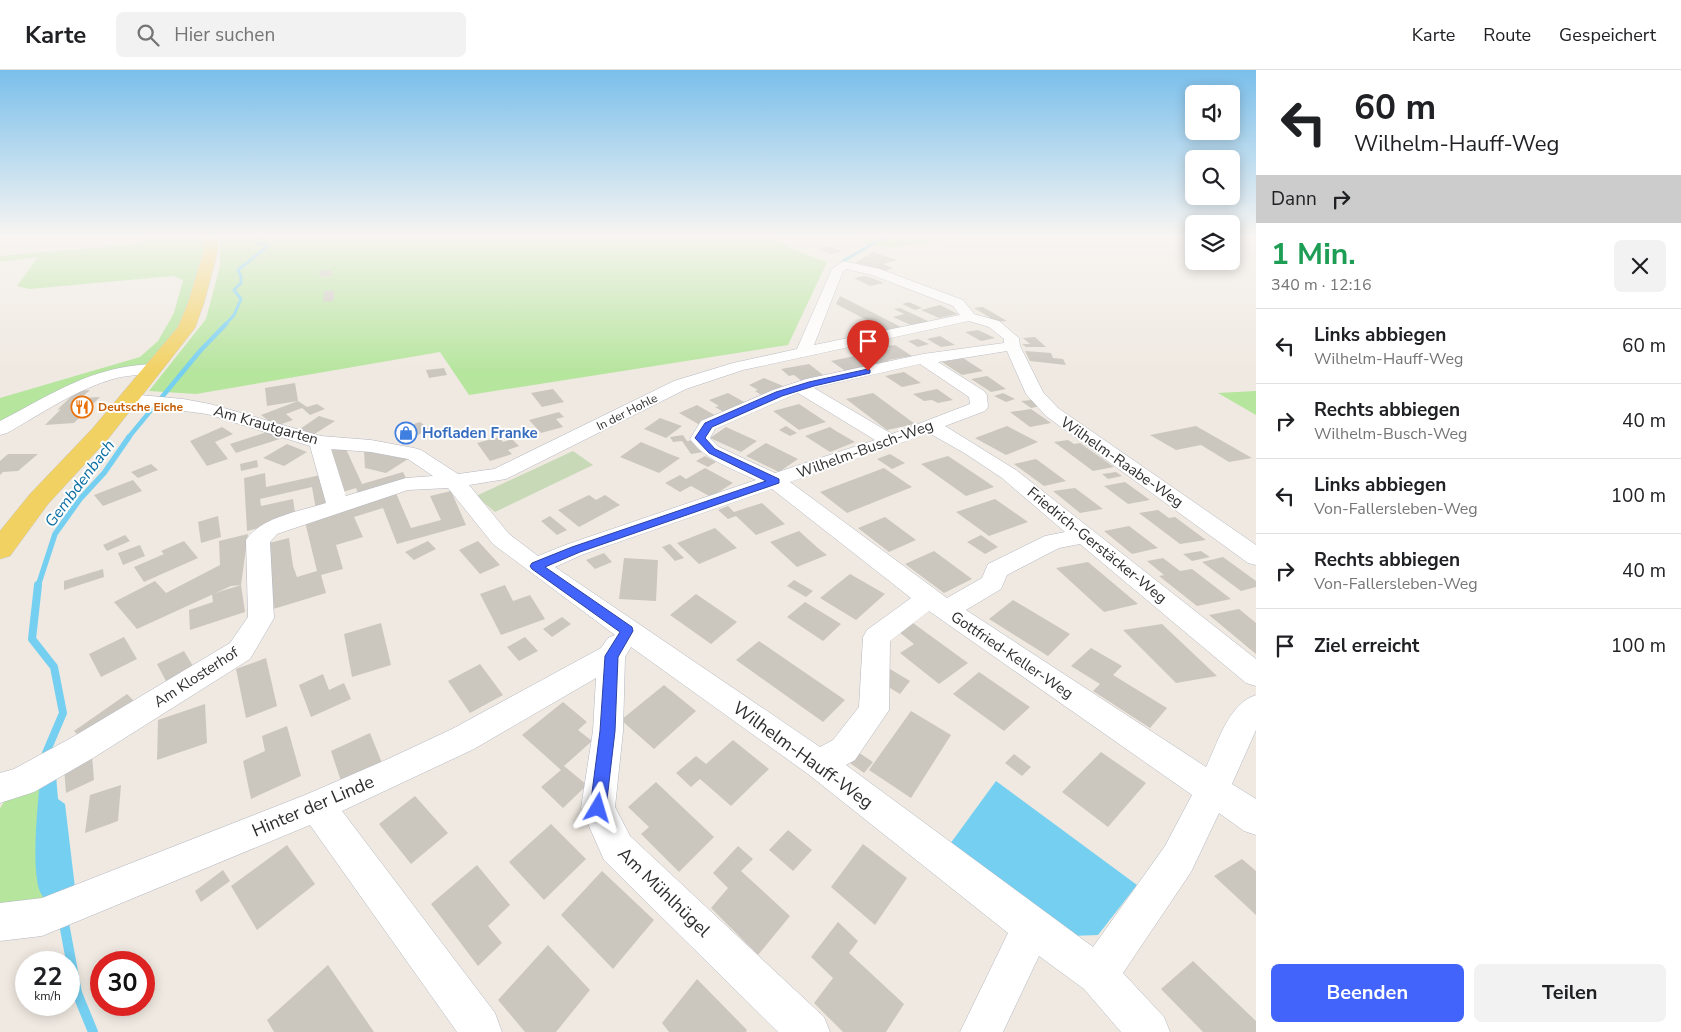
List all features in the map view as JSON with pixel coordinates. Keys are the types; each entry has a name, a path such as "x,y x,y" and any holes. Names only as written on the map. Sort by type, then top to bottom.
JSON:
{"main road":[{"path":"0,550 39,499 100,434 138,400 153,369 186,328 202,282"}],"street":[{"path":"803,352 833,282"},
{"path":"903,282 958,302 969,317"},
{"name":"Wilhelm-Raabe-Weg","path":"969,317 994,324 1011,338 1012,346 1035,394 1052,412 1256,557"},
{"name":"In der Hohle","path":"454,481 499,475 680,386 739,366 969,317"},
{"path":"802,388 812,384 923,359 1012,346"},
{"name":"Wilhelm-Busch-Weg","path":"536,566 576,549 890,441 979,407 978,395 923,359"},
{"path":"0,429 54,397 101,376 153,369"},
{"path":"802,388 890,441"},
{"name":"Gottfried-Keller-Weg","path":"802,388 779,394 708,425 700,438 712,451 775,481 937,604 1256,819"},
{"name":"Am Krautgarten","path":"138,400 174,403 228,414 319,442 371,446 414,454 454,481"},
{"name":"Friedrich-Gerstäcker-Weg","path":"931,426 973,450 1009,474 1256,675"},
{"path":"319,442 338,506"},
{"name":"Am Klosterhof","path":"11,784 82,748 240,651 261,618 258,540 270,529 406,484 454,481"},
{"name":"Wilhelm-Hauff-Weg","path":"454,481 502,539 536,566 619,644 819,764 1032,927 1098,975 1149,1032"},
{"path":"819,764 844,750 874,710 877,637 937,604 992,583 997,570 1053,541 1087,536"},
{"name":"Hinter der Linde","path":"0,922 42,917 317,806 463,739 619,644"},
{"name":"Am Mühlhügel","path":"619,644 598,808 617,848 809,1032"},
{"path":"1098,975 1178,859 1213,789 1241,726 1256,707"},
{"path":"317,806 480,1028 481,1032"},
{"path":"981,1032 1032,927"}],"green space":[{"path":"20,282 108,282 29,289 17,286"},
{"path":"182,282 195,282 182,323 150,365 108,372 0,423 0,398 140,357 158,341 174,313"},
{"path":"216,282 818,282 788,345 469,395 440,352 196,394 149,391 206,319"},
{"path":"1256,391 1256,415 1218,393"},
{"path":"573,451 593,465 495,512 476,496"},
{"path":"40,782 50,906 0,915 0,809 7,799"}],"water":[{"path":"56,775 58,799 65,804 76,896 50,906 39,889 36,866 36,837 40,782"},
{"path":"996,781 1137,885 1098,935 1070,936 950,844"}],"building":[{"path":"862,282 884,283 870,286"},
{"path":"334,290 334,301 323,302 324,291"},
{"path":"840,296 901,327 888,331 836,304"},
{"path":"909,302 922,308 915,310 902,304"},
{"path":"940,305 958,314 939,318 921,310"},
{"path":"983,307 1007,321 997,322 974,308"},
{"path":"900,308 930,322 913,326 893,317 904,314 894,309"},
{"path":"978,330 995,338 981,341 965,332"},
{"path":"940,336 955,345 941,347 927,339"},
{"path":"1035,337 1046,347 1026,347 1022,344 1030,344 1023,338"},
{"path":"918,339 929,344 918,347 908,341"},
{"path":"895,345 912,356 888,360 893,363 847,372 831,361 864,354 875,361 880,360 877,358 882,357 879,355 881,354 877,351 890,349 886,346"},
{"path":"1025,351 1051,353 1053,358 1063,359 1066,365 1030,361"},
{"path":"963,358 983,371 962,375 942,362"},
{"path":"809,364 827,378 803,382 794,375 789,376 781,369"},
{"path":"444,368 447,375 429,378 426,370"},
{"path":"904,372 921,383 902,387 885,376"},
{"path":"987,376 1006,389 991,392 971,379"},
{"path":"764,378 783,386 763,396 755,391 758,390 749,385"},
{"path":"295,383 298,401 267,406 265,388"},
{"path":"553,389 564,402 542,407 531,393"},
{"path":"937,389 953,400 938,403 932,400 924,401 913,394"},
{"path":"90,390 81,398 100,397 74,423 45,425 61,409 57,410 77,391"},
{"path":"728,393 746,403 727,414 715,407 719,406 709,400"},
{"path":"873,393 915,424 887,430 846,399"},
{"path":"1003,393 1015,399 1006,402 994,396"},
{"path":"1032,400 1041,406 1031,408 1021,401"},
{"path":"298,401 307,407 317,404 325,409 310,415 302,408 286,414 293,420 276,426 261,415"},
{"path":"799,404 826,422 799,430 773,411"},
{"path":"697,405 718,417 700,425 679,413"},
{"path":"1031,409 1051,423 1030,427 1010,412"},
{"path":"559,412 564,417 556,419 563,427 541,433 529,420"},
{"path":"319,416 335,421 313,435 297,431"},
{"path":"660,418 682,426 666,438 644,429"},
{"path":"420,422 430,430 405,440 395,430"},
{"path":"786,426 797,433 790,436 779,430"},
{"path":"1007,426 1038,442 1006,455 975,438"},
{"path":"1196,426 1252,458 1229,462 1201,445 1176,450 1150,435"},
{"path":"222,427 233,434 215,442 228,459 207,466 190,441"},
{"path":"726,427 757,441 741,452 710,438"},
{"path":"830,427 855,442 830,452 805,436"},
{"path":"267,432 286,437 236,453 230,444"},
{"path":"683,435 687,441 694,440 703,452 691,454 682,441 673,442 670,437"},
{"path":"499,437 503,442 512,439 519,446 508,450 512,454 490,461 477,443"},
{"path":"1068,440 1074,444 1080,443 1114,467 1093,471 1054,442"},
{"path":"641,442 680,458 659,473 620,457"},
{"path":"766,443 798,459 779,472 746,456"},
{"path":"287,444 307,452 284,466 263,458"},
{"path":"345,447 362,484 403,472 408,482 359,496 356,488 343,492 326,452"},
{"path":"364,451 408,459 386,473 365,468"},
{"path":"8,454 38,454 18,471 3,472 0,475 0,461"},
{"path":"890,454 905,463 892,469 877,459"},
{"path":"705,456 716,462 708,467 696,461"},
{"path":"948,456 994,487 966,496 921,464"},
{"path":"1036,459 1066,481 1044,486 1014,464"},
{"path":"257,460 258,467 241,471 240,464"},
{"path":"151,464 158,470 138,478 131,472"},
{"path":"705,468 733,483 711,497 691,486 680,492 665,483 680,475 686,479"},
{"path":"884,468 912,487 847,513 820,492"},
{"path":"1116,472 1122,476 1108,479 1102,474"},
{"path":"265,473 266,487 325,474 331,506 316,510 312,487 260,499 261,506 293,499 296,519 247,531 244,478"},
{"path":"133,480 142,491 103,506 94,495"},
{"path":"1125,482 1150,500 1128,504 1104,486"},
{"path":"1075,488 1103,509 1080,513 1053,491"},
{"path":"451,491 466,525 397,544 383,508 354,517 363,537 336,545 343,569 321,575 326,593 270,610 265,544 289,538 293,566 297,577 317,571 305,522 396,493 411,528 441,520 430,496"},
{"path":"589,495 596,500 605,495 620,505 579,527 558,510"},
{"path":"995,499 1028,522 989,536 956,512"},
{"path":"762,503 785,524 756,535 736,516 728,519 718,510 728,506 734,512"},
{"path":"1158,510 1169,518 1175,517 1206,540 1180,544 1139,513"},
{"path":"218,516 221,537 201,543 198,522"},
{"path":"550,516 567,530 557,535 541,521"},
{"path":"885,517 916,540 889,552 858,528"},
{"path":"1129,526 1158,548 1132,554 1104,531"},
{"path":"715,528 737,548 699,564 677,543"},
{"path":"799,531 827,555 797,567 770,542"},
{"path":"248,534 241,585 231,586 137,629 114,602 155,581 166,593 220,565 219,541"},
{"path":"125,535 130,541 107,551 103,545"},
{"path":"981,535 998,547 985,554 967,542"},
{"path":"184,541 198,558 144,582 134,567 164,554 161,551"},
{"path":"428,541 436,549 414,560 405,552"},
{"path":"478,541 500,565 480,574 459,550"},
{"path":"670,544 684,558 675,561 662,547"},
{"path":"140,545 145,556 123,565 118,553"},
{"path":"934,551 972,579 944,593 905,564"},
{"path":"1201,551 1210,557 1192,561 1183,554"},
{"path":"604,553 612,562 595,569 586,560"},
{"path":"1223,557 1256,581 1256,587 1241,591 1202,562"},
{"path":"624,558 658,560 656,601 619,599"},
{"path":"1163,558 1180,571 1192,569 1231,599 1197,606 1159,576 1164,575 1147,561"},
{"path":"1088,562 1138,604 1104,612 1056,568"},
{"path":"103,569 104,577 64,590 64,581"},
{"path":"850,574 885,594 856,620 820,598"},
{"path":"794,580 813,591 806,597 787,586"},
{"path":"241,585 245,612 190,630 189,610 213,602 212,594"},
{"path":"505,585 513,601 530,595 545,619 501,635 480,594"},
{"path":"696,594 737,622 711,644 670,615"},
{"path":"1013,600 1070,634 1048,656 989,619"},
{"path":"805,602 841,624 823,641 787,617"},
{"path":"1239,609 1256,623 1256,654 1209,615"},
{"path":"562,617 571,624 552,637 543,629"},
{"path":"381,623 391,665 352,677 344,634"},
{"path":"913,623 968,663 939,684 900,653 914,644 899,632"},
{"path":"1162,624 1217,676 1176,683 1123,630"},
{"path":"124,637 137,659 101,677 89,654"},
{"path":"525,637 538,651 519,661 507,647"},
{"path":"759,641 845,700 823,722 736,660"},
{"path":"1091,648 1122,666 1113,675 1167,708 1150,728 1093,691 1100,684 1071,666"},
{"path":"184,651 196,671 168,685 157,664"},
{"path":"266,658 277,706 246,718 236,669"},
{"path":"480,664 503,695 470,713 448,681"},
{"path":"890,669 910,681 900,694 880,682"},
{"path":"979,672 1030,707 1004,731 953,694"},
{"path":"323,674 329,690 344,683 351,699 311,717 299,685"},
{"path":"664,685 696,711 654,749 621,720"},
{"path":"127,694 134,701 81,738 74,731"},
{"path":"563,702 587,722 578,730 592,741 564,766 587,785 563,808 541,787 561,770 522,735"},
{"path":"205,704 207,743 157,760 158,720"},
{"path":"911,711 951,735 911,798 869,770"},
{"path":"287,726 301,776 251,799 243,761 265,751 262,736"},
{"path":"370,733 384,768 343,787 331,751"},
{"path":"733,740 769,769 731,806 700,779 691,787 676,773 696,756 706,764"},
{"path":"858,752 873,762 864,773 850,763"},
{"path":"1101,752 1146,783 1108,827 1062,792"},
{"path":"1014,754 1031,767 1022,776 1005,763"},
{"path":"92,755 94,780 66,793 64,767"},
{"path":"656,782 714,837 679,872 641,834 649,827 628,807"},
{"path":"121,785 118,821 85,833 90,795"},
{"path":"415,796 448,833 411,864 379,824"},
{"path":"551,824 586,859 544,900 509,862"},
{"path":"788,830 812,850 793,871 769,850"},
{"path":"863,844 907,878 875,925 831,887"},
{"path":"287,845 315,884 257,930 231,886"},
{"path":"738,846 753,859 741,871 790,916 758,955 711,908 728,888 713,873"},
{"path":"1242,859 1256,871 1256,915 1214,876"},
{"path":"477,865 510,905 488,926 502,943 478,966 431,904"},
{"path":"223,870 230,881 201,902 195,891"},
{"path":"602,871 654,920 613,969 561,915"},
{"path":"838,922 858,941 849,953 904,1004 886,1032 843,1032 814,1003 833,978 811,957"},
{"path":"548,945 590,990 556,1032 525,1032 498,1000"},
{"path":"1193,961 1256,1021 1256,1032 1203,1032 1161,989"},
{"path":"328,965 374,1032 274,1032 267,1020"},
{"path":"697,979 747,1030 746,1032 669,1032 662,1023"}],"waterway":[{"name":"Gembdenbach","path":"225,325 234,315 241,299 234,290 241,282"},
{"name":"Gembdenbach","path":"128,438 200,351 226,324"},
{"name":"Gembdenbach","path":"38,586 55,534 80,499 104,473 129,437"},
{"name":"Gembdenbach","path":"38,585 32,639 54,667 63,713 46,753 46,759"},
{"name":"Gembdenbach","path":"63,918 77,993 93,1032"}],"place":[{"name":"Deutsche Eiche","path":"82,407"},
{"name":"Hofladen Franke","path":"406,433"}],"route":[{"path":"598,808 608,731 612,656 627,631 536,566 576,549 775,481 712,451 700,438 708,425 779,394 868,371"}]}
